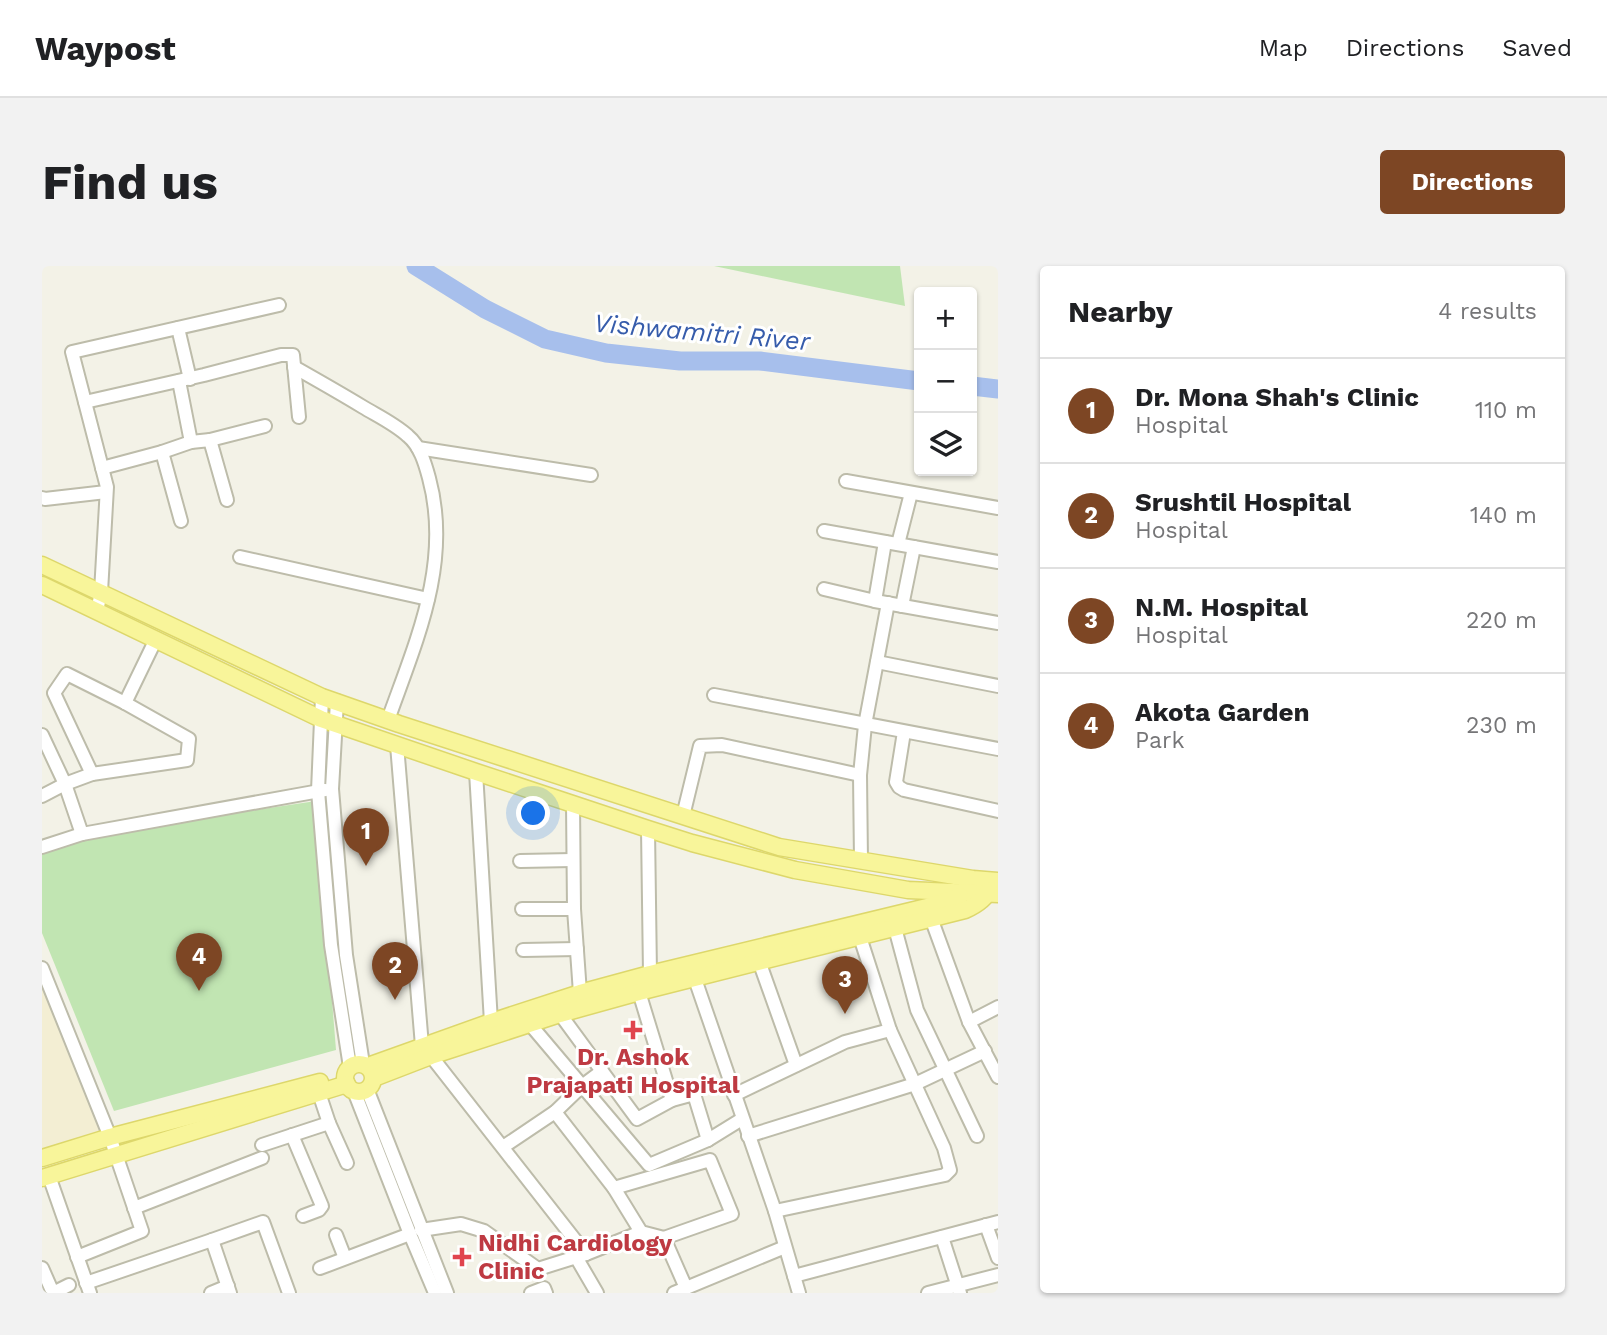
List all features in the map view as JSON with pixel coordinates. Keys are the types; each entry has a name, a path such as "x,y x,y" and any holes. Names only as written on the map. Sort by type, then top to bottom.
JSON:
{"main road":[{"path":"42,565 330,699 388,720 779,847 861,861 971,886"},
{"path":"42,585 328,721 692,843 795,870 908,890 994,887"},
{"path":"45,1177 319,1093 427,1051 491,1021 580,993 931,906 971,886"},
{"path":"427,1051 639,992 965,910 978,903 994,887"},
{"path":"42,1158 110,1137 358,1077"}],"street":[{"path":"97,611 101,592 106,492 72,352 279,305"},
{"path":"178,328 191,442"},
{"path":"85,402 281,355 293,355 299,417"},
{"path":"294,366 409,436 424,461 433,493 437,533 435,566 424,618 388,720"},
{"path":"102,468 191,442 265,426"},
{"path":"210,440 227,500"},
{"path":"418,448 591,475"},
{"path":"162,452 181,521"},
{"path":"846,481 998,508"},
{"path":"42,498 106,492"},
{"path":"898,544 911,493"},
{"path":"824,531 998,562"},
{"path":"861,861 860,775 865,724 877,662 885,542"},
{"path":"902,606 914,547"},
{"path":"240,557 428,599"},
{"path":"824,589 998,623"},
{"path":"125,703 156,639"},
{"path":"877,662 998,686"},
{"path":"42,796 92,774 187,760 189,739 68,674 54,693 92,774"},
{"path":"714,695 998,749"},
{"path":"330,699 318,792 331,944 358,1077 416,1232 447,1293"},
{"path":"328,721 358,1077"},
{"path":"904,732 896,782 899,787 998,811"},
{"path":"43,741 65,785 82,834"},
{"path":"397,745 427,1051 503,1147 581,1256 597,1293"},
{"path":"683,816 700,746 722,745 860,775"},
{"path":"476,772 491,1021"},
{"path":"42,847 82,834 332,789"},
{"path":"573,804 574,909 580,993"},
{"path":"648,829 650,974"},
{"path":"520,862 573,860"},
{"path":"522,909 574,909"},
{"path":"328,915 343,915"},
{"path":"931,918 969,1022 998,1077"},
{"path":"895,928 917,1010 977,1136"},
{"path":"775,1211 945,1175 950,1170 944,1149 890,1030 860,937"},
{"path":"523,950 577,948"},
{"path":"760,961 796,1065"},
{"path":"42,968 47,995 110,1137 142,1231 77,1257"},
{"path":"695,979 775,1211 799,1293"},
{"path":"639,992 672,1100"},
{"path":"969,1022 998,1007"},
{"path":"560,1014 637,1119 672,1100 694,1094 708,1140"},
{"path":"529,1023 649,1165 708,1140 742,1119"},
{"path":"734,1095 845,1042 890,1030"},
{"path":"748,1136 915,1084 985,1051"},
{"path":"503,1147 555,1112 602,1071"},
{"path":"319,1093 347,1164"},
{"path":"555,1112 614,1188 641,1233"},
{"path":"134,1208 292,1135 329,1123"},
{"path":"292,1135 322,1206 319,1210 303,1216"},
{"path":"320,1268 416,1232 461,1224 484,1231 538,1269 641,1233 664,1238 732,1214 710,1160 614,1188"},
{"path":"45,1177 88,1288 263,1222 289,1293"},
{"path":"794,1276 992,1223 998,1258"},
{"path":"416,1232 430,1290"},
{"path":"336,1235 345,1258"},
{"path":"942,1237 959,1289"},
{"path":"664,1238 680,1291 785,1247"},
{"path":"211,1293 229,1290 212,1240"},
{"path":"42,1268 53,1293 69,1285"},
{"path":"928,1293 959,1289 998,1275"},
{"path":"531,1293 544,1288 546,1293"}],"shaded area":[{"path":"42,971 104,1129 42,1148"}],"green space":[{"path":"714,266 900,266 905,306"},
{"path":"316,801 336,1050 114,1111 42,933 42,852 74,840"}],"waterway":[{"name":"Vishwamitri River","path":"416,266 485,309 545,339 606,353 680,361 760,361 914,380"},
{"name":"Vishwamitri River","path":"977,387 998,389"}],"place":[{"name":"Dr. Mona Shah's Clinic","path":"366,866"},
{"name":"Akota Garden","path":"199,991"},
{"name":"Srushtil Hospital","path":"395,1000"},
{"name":"N.M. Hospital","path":"845,1014"},
{"name":"Dr. Ashok Prajapati Hospital","path":"633,1030"},
{"name":"Nidhi Cardiology Clinic","path":"462,1257"}]}
